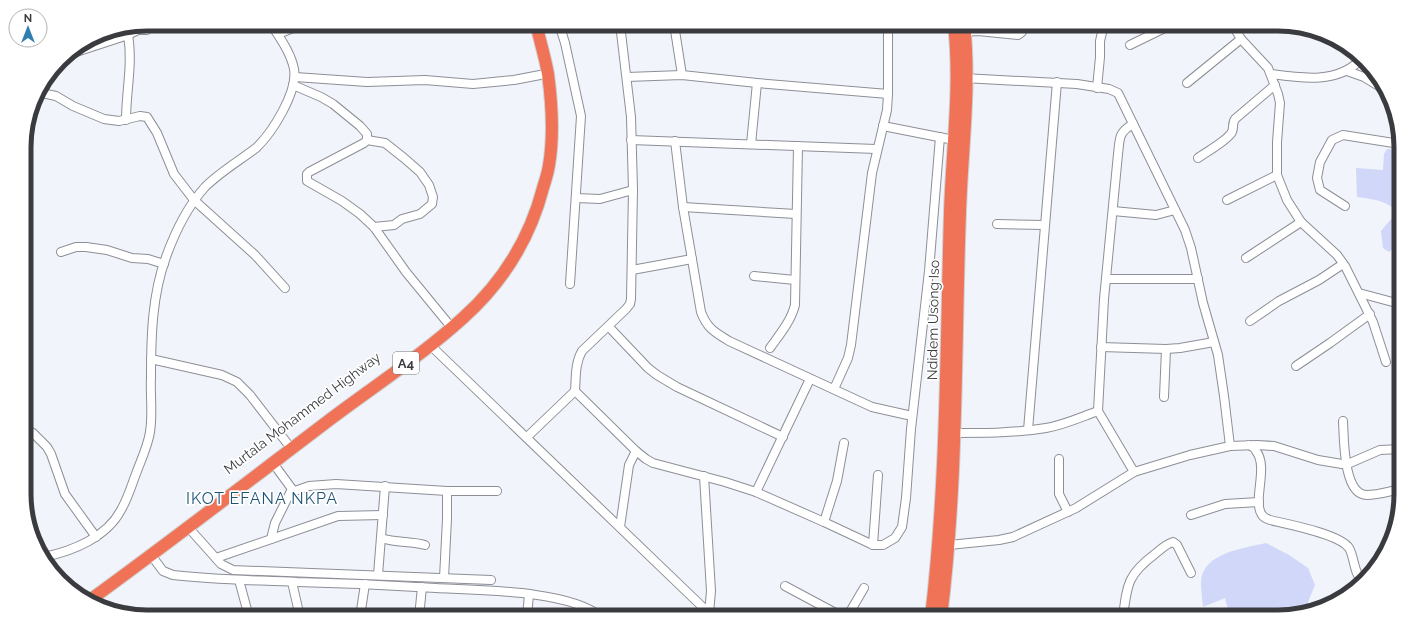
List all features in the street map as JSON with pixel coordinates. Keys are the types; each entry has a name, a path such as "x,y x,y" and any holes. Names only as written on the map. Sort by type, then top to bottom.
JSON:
{"highway":[{"name":"Murtala Mohammed Highway","path":"88,594 447,322 476,295 498,269 523,228 538,180 543,149 544,114 540,75 531,31"},
{"name":"Murtala Mohammed Highway","path":"94,597 151,556 371,388 430,345 480,302 506,269 526,237 537,210 549,166 551,143 551,104 547,73 538,31"},
{"name":"Ndidem Usong Iso","path":"932,610 944,467 950,211 958,141 963,36"},
{"name":"Ndidem Usong Iso","path":"942,610 949,545 954,434 960,211 958,141"}],"street":[{"path":"84,50 128,36 136,31"},
{"path":"49,555 74,548 96,537 110,524 121,510 147,445 151,423 152,329 155,302 164,264 176,232 194,200 213,179 256,147 270,133 286,104 294,81 294,67 290,55 276,31"},
{"path":"278,34 286,31"},
{"path":"561,31 581,116 570,284"},
{"path":"527,437 575,391 577,362 579,356 630,304 633,190 631,117 621,31"},
{"path":"675,31 682,75"},
{"path":"834,389 848,358 851,345 871,181 876,149 883,126 888,94 888,31"},
{"path":"963,36 978,31 1018,36 1022,31"},
{"path":"1097,88 1100,41 1102,31"},
{"path":"1130,45 1159,31"},
{"path":"1236,31 1241,39 1268,68 1275,85 1280,103 1277,142 1277,175 1287,200 1301,222 1337,255 1343,264 1370,314 1386,362"},
{"path":"126,120 126,100 131,61 128,36"},
{"path":"1187,83 1241,39"},
{"path":"1271,74 1297,77 1331,76 1347,71 1357,62"},
{"path":"1347,71 1364,77 1375,83"},
{"path":"294,81 367,82 425,80 473,84 514,80 540,75"},
{"path":"627,77 682,75 888,94"},
{"path":"961,77 1057,82 1109,89 1118,93 1185,230 1191,248 1218,355 1230,446"},
{"path":"294,81 333,104 360,126 367,134 367,140 364,144 309,172 306,178 307,181 342,201 360,214 374,227 406,272 447,322"},
{"path":"1028,430 1057,82"},
{"path":"751,144 757,83"},
{"path":"1198,158 1232,132 1235,119 1275,85"},
{"path":"45,94 56,96 79,109 104,119 118,121 140,116 147,117 156,133 174,174 194,200 255,255 285,288"},
{"path":"1133,124 1124,129 1121,136 1106,279 1098,411 1134,472"},
{"path":"883,126 958,141"},
{"path":"1345,206 1320,190 1317,178 1320,162 1332,140 1343,135 1394,143"},
{"path":"575,391 640,456 654,463 756,492 873,545 890,542 895,538 902,527 906,498 912,416 929,271 940,137"},
{"path":"367,140 385,143 404,158 420,172 429,185 433,197 432,204 420,214 402,219 394,225 374,227"},
{"path":"631,140 876,149"},
{"path":"675,141 683,208 701,312 707,326 715,333 729,341 872,407 912,416"},
{"path":"770,348 786,326 793,313 795,305 798,146"},
{"path":"1227,200 1277,175"},
{"path":"576,198 600,199 633,190"},
{"path":"683,208 796,214"},
{"path":"1112,212 1156,215 1175,210"},
{"path":"1246,258 1301,222"},
{"path":"997,224 1045,225"},
{"path":"61,252 76,247 86,247 108,250 132,258 164,264"},
{"path":"632,270 692,259"},
{"path":"1250,321 1280,301 1319,280 1343,264"},
{"path":"754,276 795,280"},
{"path":"1106,279 1198,279"},
{"path":"1359,292 1394,302"},
{"path":"1296,366 1370,314"},
{"path":"609,326 648,368 657,375 677,387 783,437"},
{"path":"1101,347 1166,349 1214,342"},
{"path":"430,345 706,610"},
{"path":"1164,397 1166,349"},
{"path":"151,359 222,375 237,382 250,395 287,443"},
{"path":"756,492 810,379"},
{"path":"954,434 1008,432 1047,428 1060,425 1098,411"},
{"path":"1343,421 1346,464 1350,479 1356,491 1366,495 1394,490"},
{"path":"31,433 47,447 51,454 65,494 96,537"},
{"path":"824,522 837,481 844,443"},
{"path":"1249,445 1256,450 1261,468 1259,502 1260,510 1264,517 1270,520 1318,532 1342,542 1349,549 1359,577"},
{"path":"949,545 999,540 1013,537 1068,512 1134,472 1190,454 1230,446 1274,446 1318,460 1346,464 1380,450 1394,449"},
{"path":"620,528 629,465 636,451"},
{"path":"1059,459 1059,494 1068,512"},
{"path":"273,463 292,489 297,491 309,486 336,484 447,491 497,491"},
{"path":"704,476 711,610"},
{"path":"873,545 878,476"},
{"path":"378,575 385,486"},
{"path":"271,539 276,523 292,489"},
{"path":"444,578 447,491"},
{"path":"1191,515 1225,504 1259,502"},
{"path":"216,558 338,516 383,515"},
{"path":"188,527 221,564 233,570 491,580"},
{"path":"381,538 394,542 414,542 425,545"},
{"path":"1123,610 1129,583 1133,574 1148,559 1169,543 1173,542 1177,545 1191,573"},
{"path":"151,556 163,571 173,575 239,580 365,584 529,594 563,600 588,610"},
{"path":"239,580 247,610"},
{"path":"292,582 298,610"},
{"path":"361,610 365,584"},
{"path":"785,586 830,610"},
{"path":"420,610 422,587"},
{"path":"851,610 864,588"},
{"path":"528,610 529,594"}],"shaded area":[{"path":"1387,149 1394,150 1394,209 1373,199 1357,197 1356,168 1383,170 1384,154"},
{"path":"1394,216 1394,247 1389,252 1383,248 1381,231"},
{"path":"1266,543 1289,555 1308,568 1315,585 1308,602 1309,606 1286,610 1228,610 1225,598 1203,607 1201,582 1203,572 1208,564 1216,558 1247,547"}],"district":[{"name":"IKOT EFANA NKPA","path":"262,498"}]}
